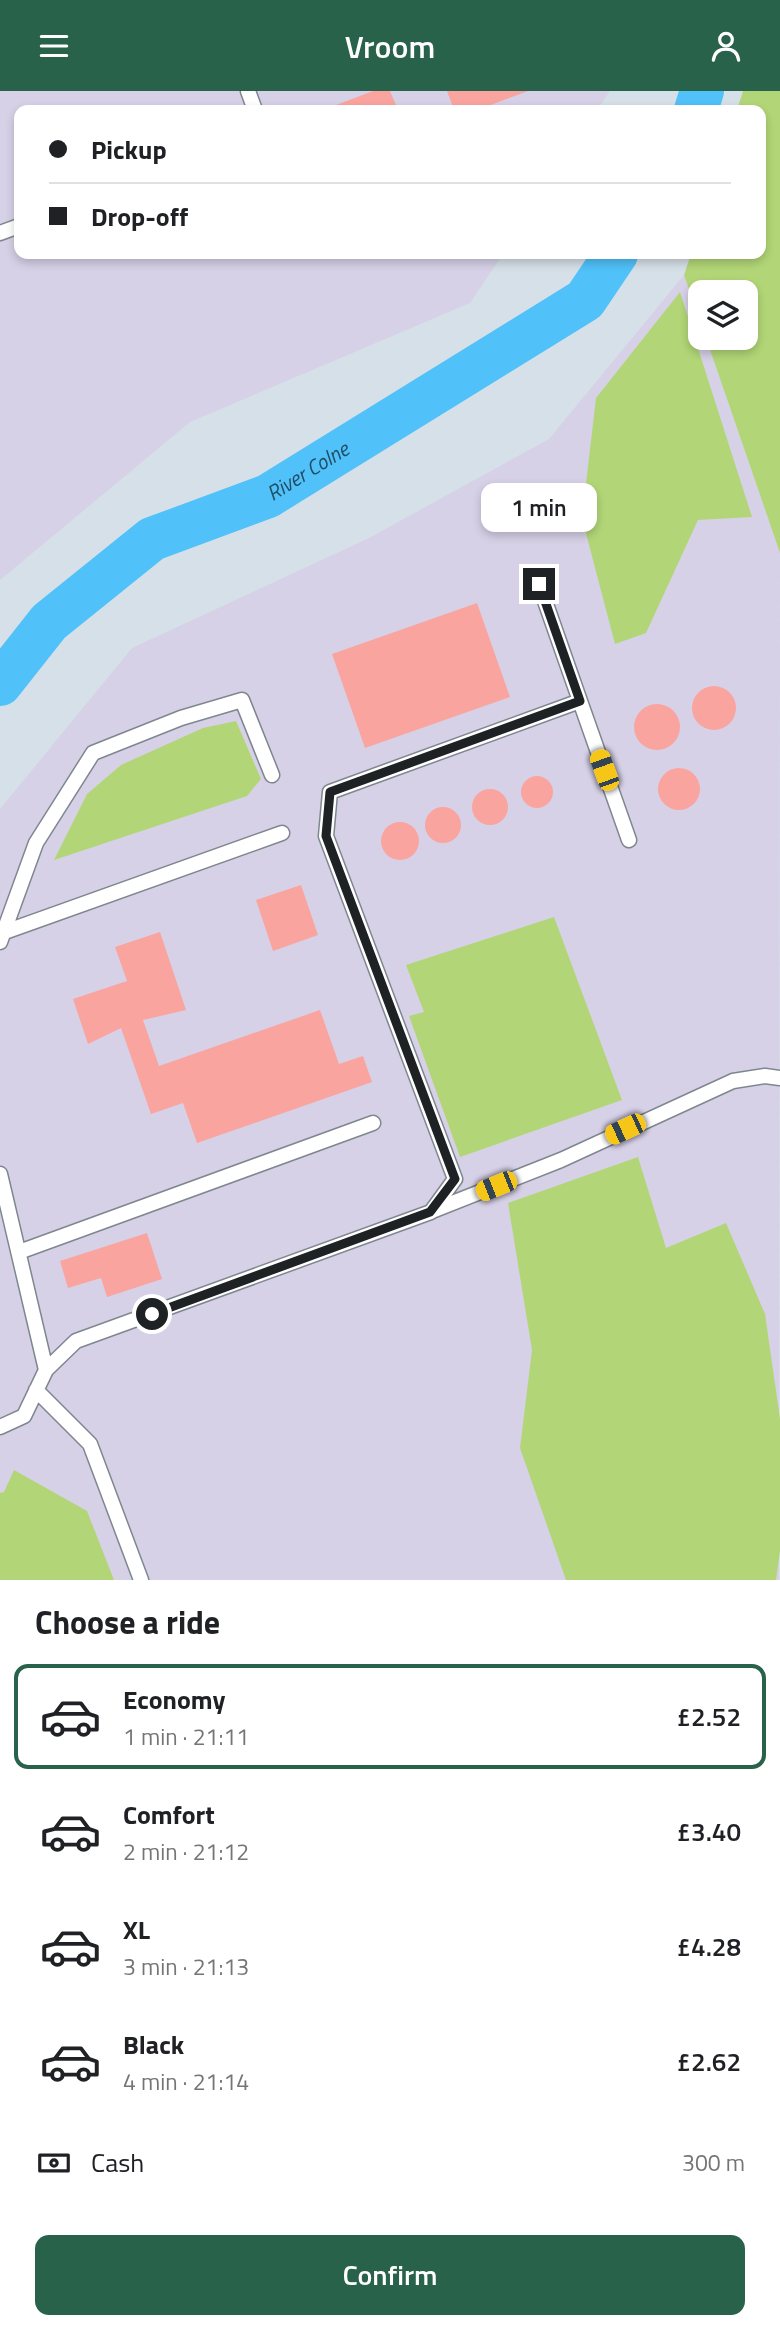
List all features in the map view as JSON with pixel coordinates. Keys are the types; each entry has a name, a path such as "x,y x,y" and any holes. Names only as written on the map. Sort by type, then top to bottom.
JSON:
{"lane":[{"path":"539,584 629,839"},
{"path":"1,938 36,843 93,753 181,718 242,700 272,775"},
{"path":"430,1212 455,1179 326,836 330,792 580,701"},
{"path":"1,938 282,833"},
{"path":"0,1427 24,1416 46,1370 76,1341 430,1212 561,1160 733,1081 765,1076 780,1077"},
{"path":"19,1252 373,1123"},
{"path":"0,1174 46,1370"},
{"path":"36,1390 90,1444 141,1580"}],"shaded area":[{"path":"0,91 610,91 600,105 14,105 14,259 500,259 470,303 190,422 0,580"},
{"path":"684,275 688,286 688,350 710,350 780,553 779,1580 0,1580 0,809 132,648 369,538 549,439"}],"green space":[{"path":"743,91 780,91 780,553 710,350 758,350 758,280 688,280 688,286 684,275 689,259 766,259 766,105 739,105"},
{"path":"680,292 688,317 688,350 699,350 752,517 698,520 646,633 615,644 582,518 596,398"},
{"path":"236,721 261,779 247,796 54,860 87,794 121,765 203,728"},
{"path":"554,917 622,1100 460,1157 409,1016 424,1012 406,965"},
{"path":"638,1157 666,1248 726,1223 765,1314 780,1419 780,1551 776,1580 566,1580 520,1448 532,1350 508,1203"},
{"path":"14,1470 87,1511 114,1580 0,1580 0,1493 4,1492"}],"building":[{"path":"373,91 390,91 396,105 336,105"},
{"path":"447,91 528,91 490,105 452,105"},
{"path":"477,603 510,697 365,748 332,654"},
{"path":"714,686 723,687 730,692 735,699 735,717 730,724 723,729 714,730 705,729 698,724 693,717 692,708 693,699 698,692 705,687"},
{"path":"657,704 674,710 680,727 674,744 657,750 640,744 634,727 640,710"},
{"path":"679,768 694,774 700,789 694,804 679,810 664,804 658,789 664,774"},
{"path":"537,776 548,781 553,792 548,803 537,808 526,803 521,792 526,781"},
{"path":"490,789 503,794 508,807 503,820 490,825 477,820 472,807 477,794"},
{"path":"443,807 455,813 461,825 455,837 443,843 431,837 425,825 431,813"},
{"path":"400,822 414,827 419,841 414,855 400,860 386,855 381,841 386,827"},
{"path":"301,885 318,935 273,951 256,900"},
{"path":"160,932 186,1010 143,1020 159,1066 320,1010 339,1064 363,1056 372,1082 197,1143 183,1103 151,1114 121,1028 88,1044 73,999 127,981 115,947"},
{"path":"147,1233 162,1279 107,1297 101,1278 68,1288 60,1261"}],"waterway":[{"name":"River Colne","path":"698,105 702,91"},
{"name":"River Colne","path":"0,684 49,622 152,539 268,496 585,300 613,259"}],"route":[{"path":"152,1314 430,1212 455,1179 326,836 330,792 580,701 539,584"}]}
